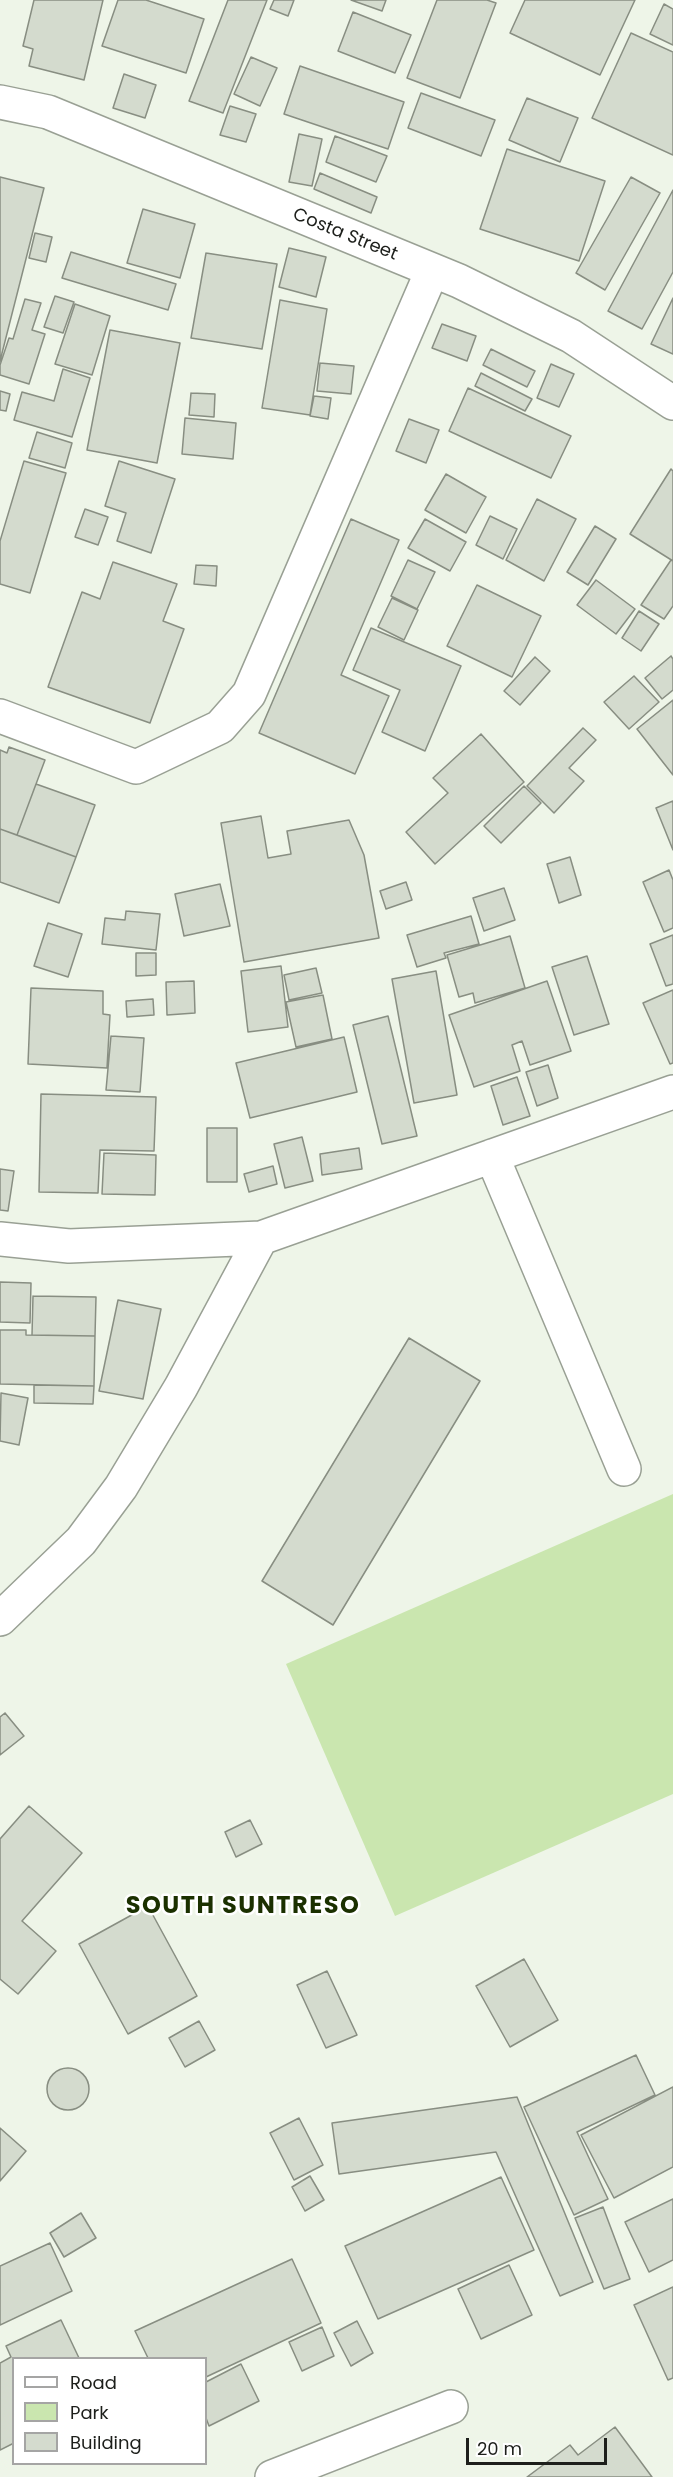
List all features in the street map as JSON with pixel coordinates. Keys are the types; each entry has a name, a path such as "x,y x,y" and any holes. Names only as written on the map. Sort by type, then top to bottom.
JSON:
{"street":[{"name":"Costa Street","path":"0,102 48,112 432,272 459,281 571,336 673,403"},
{"path":"0,716 136,767 220,728 249,694 432,272"},
{"path":"0,1239 69,1246 261,1239 673,1092"},
{"path":"492,1156 624,1469"},
{"path":"0,1619 81,1541 121,1487 182,1387 261,1239"},
{"path":"272,2477 451,2407"}],"green space":[{"path":"673,1494 673,1794 395,1916 286,1664"}],"building":[{"path":"34,0 103,0 84,80 29,66 33,49 23,46"},
{"path":"118,0 146,0 204,19 186,73 102,46"},
{"path":"228,0 267,0 223,113 189,101"},
{"path":"274,0 294,0 288,16 270,9"},
{"path":"351,0 386,0 382,11"},
{"path":"437,0 487,0 496,3 460,98 407,78"},
{"path":"525,0 635,0 600,75 510,33"},
{"path":"664,4 673,9 673,45 650,34"},
{"path":"353,12 411,35 395,73 338,51"},
{"path":"631,33 673,52 673,155 592,118"},
{"path":"251,57 277,68 260,106 234,94"},
{"path":"300,66 404,102 388,149 284,114"},
{"path":"124,74 156,85 145,118 113,108"},
{"path":"421,93 495,120 481,156 408,128"},
{"path":"527,98 578,118 560,162 509,140"},
{"path":"230,106 256,114 246,142 220,135"},
{"path":"299,134 322,139 312,186 289,182"},
{"path":"335,136 387,156 376,182 326,162"},
{"path":"507,149 605,181 579,261 480,229"},
{"path":"320,173 377,197 371,213 314,189"},
{"path":"0,177 44,188 0,361"},
{"path":"631,177 660,193 605,290 576,273"},
{"path":"673,190 673,272 642,329 608,311"},
{"path":"143,209 195,224 180,278 127,263"},
{"path":"35,233 52,237 46,262 29,258"},
{"path":"289,248 326,257 316,297 279,287"},
{"path":"71,252 176,284 168,310 62,278"},
{"path":"206,253 277,264 262,349 191,338"},
{"path":"55,296 74,302 63,333 44,327"},
{"path":"673,298 673,354 651,344"},
{"path":"25,299 41,303 32,330 45,334 29,384 0,375 0,365 9,338 13,339"},
{"path":"280,300 327,309 310,415 262,408"},
{"path":"75,304 110,316 92,375 55,364"},
{"path":"442,324 476,336 467,361 432,348"},
{"path":"110,330 180,343 157,463 87,450"},
{"path":"491,349 535,371 527,387 483,365"},
{"path":"320,363 354,366 351,394 317,391"},
{"path":"551,364 574,374 559,407 537,398"},
{"path":"63,369 90,378 72,437 14,420 22,392 54,401"},
{"path":"481,373 532,399 525,411 475,386"},
{"path":"468,388 571,436 551,478 449,431"},
{"path":"0,391 10,394 6,411 0,410"},
{"path":"191,393 215,394 214,417 189,415"},
{"path":"314,396 331,398 328,419 310,416"},
{"path":"185,418 236,423 233,459 182,454"},
{"path":"409,419 439,430 426,463 396,451"},
{"path":"37,432 72,443 65,468 29,458"},
{"path":"24,461 66,473 30,593 0,584 0,541"},
{"path":"119,461 175,479 151,553 117,541 126,513 105,506"},
{"path":"671,469 673,471 673,561 630,534"},
{"path":"446,474 486,497 466,533 425,510"},
{"path":"537,499 576,519 544,581 506,560"},
{"path":"85,509 108,517 98,545 75,537"},
{"path":"490,516 517,529 503,559 476,545"},
{"path":"351,519 399,540 341,675 389,696 355,774 259,733"},
{"path":"425,519 466,542 450,571 408,548"},
{"path":"595,526 616,539 588,585 567,572"},
{"path":"408,560 435,572 417,609 391,596"},
{"path":"671,560 673,561 673,606 664,619 641,605"},
{"path":"113,562 177,584 163,621 184,629 150,723 48,687 82,592 100,599"},
{"path":"196,565 217,566 216,586 194,584"},
{"path":"596,580 635,609 616,634 577,605"},
{"path":"477,585 541,616 512,677 447,646"},
{"path":"392,598 418,610 404,640 378,627"},
{"path":"639,611 659,624 641,651 622,638"},
{"path":"371,628 461,666 425,751 382,732 400,690 353,670"},
{"path":"671,656 673,659 673,690 662,699 645,678"},
{"path":"535,657 550,671 520,705 504,691"},
{"path":"634,676 659,702 629,729 604,702"},
{"path":"673,700 673,775 637,729"},
{"path":"583,728 596,740 569,768 584,781 554,813 527,786"},
{"path":"481,734 524,782 435,864 406,832 448,793 433,778"},
{"path":"9,747 45,760 17,835 0,829 0,750 7,753"},
{"path":"36,784 95,805 76,857 17,835"},
{"path":"524,786 541,803 501,843 484,826"},
{"path":"673,801 673,850 656,808"},
{"path":"261,816 268,858 291,854 287,831 349,820 364,855 379,938 244,962 221,823"},
{"path":"0,829 76,857 59,903 0,882"},
{"path":"570,857 581,895 559,903 547,864"},
{"path":"669,870 673,880 673,928 664,932 643,882"},
{"path":"406,882 412,900 386,909 380,891"},
{"path":"220,884 230,926 184,936 175,894"},
{"path":"504,888 515,920 484,931 473,898"},
{"path":"126,911 160,914 156,950 102,944 105,918 125,920"},
{"path":"471,916 479,944 444,953 446,958 417,967 407,935"},
{"path":"48,923 82,934 68,977 34,966"},
{"path":"673,935 673,984 666,986 650,944"},
{"path":"510,936 525,988 475,1003 473,993 459,997 447,955"},
{"path":"136,953 156,953 156,975 136,976"},
{"path":"587,956 609,1024 574,1035 552,967"},
{"path":"281,966 288,1027 248,1032 241,971"},
{"path":"316,968 322,993 289,1000 284,975"},
{"path":"436,971 457,1095 414,1103 392,979"},
{"path":"194,981 195,1013 167,1015 166,982"},
{"path":"547,981 571,1051 530,1065 522,1041 512,1045 520,1071 474,1087 449,1015"},
{"path":"31,988 103,991 103,1014 110,1015 107,1068 28,1064"},
{"path":"673,990 673,1063 670,1064 643,1003"},
{"path":"323,995 332,1039 296,1047 286,1002"},
{"path":"153,999 154,1015 127,1017 126,1001"},
{"path":"388,1016 417,1136 382,1144 353,1025"},
{"path":"111,1036 144,1038 140,1092 106,1090"},
{"path":"344,1037 357,1092 250,1118 236,1063"},
{"path":"548,1065 558,1098 537,1106 526,1072"},
{"path":"517,1077 530,1116 503,1125 491,1086"},
{"path":"41,1094 156,1097 154,1151 100,1150 98,1193 39,1192"},
{"path":"207,1128 237,1128 237,1182 207,1182"},
{"path":"302,1137 313,1181 285,1188 274,1144"},
{"path":"359,1148 362,1169 322,1175 320,1154"},
{"path":"104,1153 156,1155 155,1195 102,1194"},
{"path":"273,1166 277,1184 249,1192 244,1174"},
{"path":"0,1169 14,1171 8,1211 0,1210"},
{"path":"0,1282 31,1283 30,1323 0,1322"},
{"path":"33,1296 96,1297 95,1336 32,1335"},
{"path":"118,1300 161,1309 143,1399 99,1391"},
{"path":"0,1330 26,1330 26,1335 95,1336 94,1386 0,1384"},
{"path":"409,1338 480,1381 333,1625 262,1581"},
{"path":"34,1385 94,1386 93,1404 34,1403"},
{"path":"1,1393 28,1398 19,1445 0,1441"},
{"path":"5,1713 24,1736 0,1755 0,1717"},
{"path":"29,1806 82,1853 22,1921 56,1951 18,1994 0,1979 0,1839"},
{"path":"250,1820 262,1844 236,1857 225,1832"},
{"path":"148,1906 197,1996 128,2034 79,1944"},
{"path":"524,1959 558,2020 510,2047 476,1986"},
{"path":"327,1971 357,2035 326,2048 297,1985"},
{"path":"199,2021 215,2050 185,2067 169,2038"},
{"path":"636,2055 655,2095 577,2132 608,2199 574,2215 524,2107"},
{"path":"68,2068 83,2074 89,2089 83,2104 68,2110 53,2104 47,2089 53,2074"},
{"path":"673,2087 673,2167 614,2198 581,2135"},
{"path":"517,2097 593,2282 560,2296 496,2152 339,2174 332,2123"},
{"path":"299,2118 323,2165 294,2180 270,2133"},
{"path":"0,2128 26,2151 0,2181"},
{"path":"310,2176 324,2200 305,2211 292,2187"},
{"path":"501,2177 534,2250 378,2319 345,2246"},
{"path":"673,2199 673,2260 649,2272 625,2222"},
{"path":"603,2207 630,2279 604,2289 575,2218"},
{"path":"81,2213 96,2238 64,2257 50,2233"},
{"path":"50,2243 72,2291 0,2325 0,2266"},
{"path":"292,2259 321,2323 207,2377 207,2357 148,2357 135,2331"},
{"path":"509,2265 532,2315 481,2339 458,2289"},
{"path":"673,2287 673,2378 668,2380 634,2305"},
{"path":"61,2320 79,2357 12,2357 12,2444 0,2450 0,2363 11,2357 6,2346"},
{"path":"357,2321 373,2353 351,2366 334,2333"},
{"path":"322,2327 334,2356 302,2371 289,2342"},
{"path":"241,2364 259,2401 209,2426 207,2381"},
{"path":"615,2427 652,2477 527,2477 570,2445 578,2455"}],"district":[{"name":"SOUTH SUNTRESO","path":"243,1907"}]}
